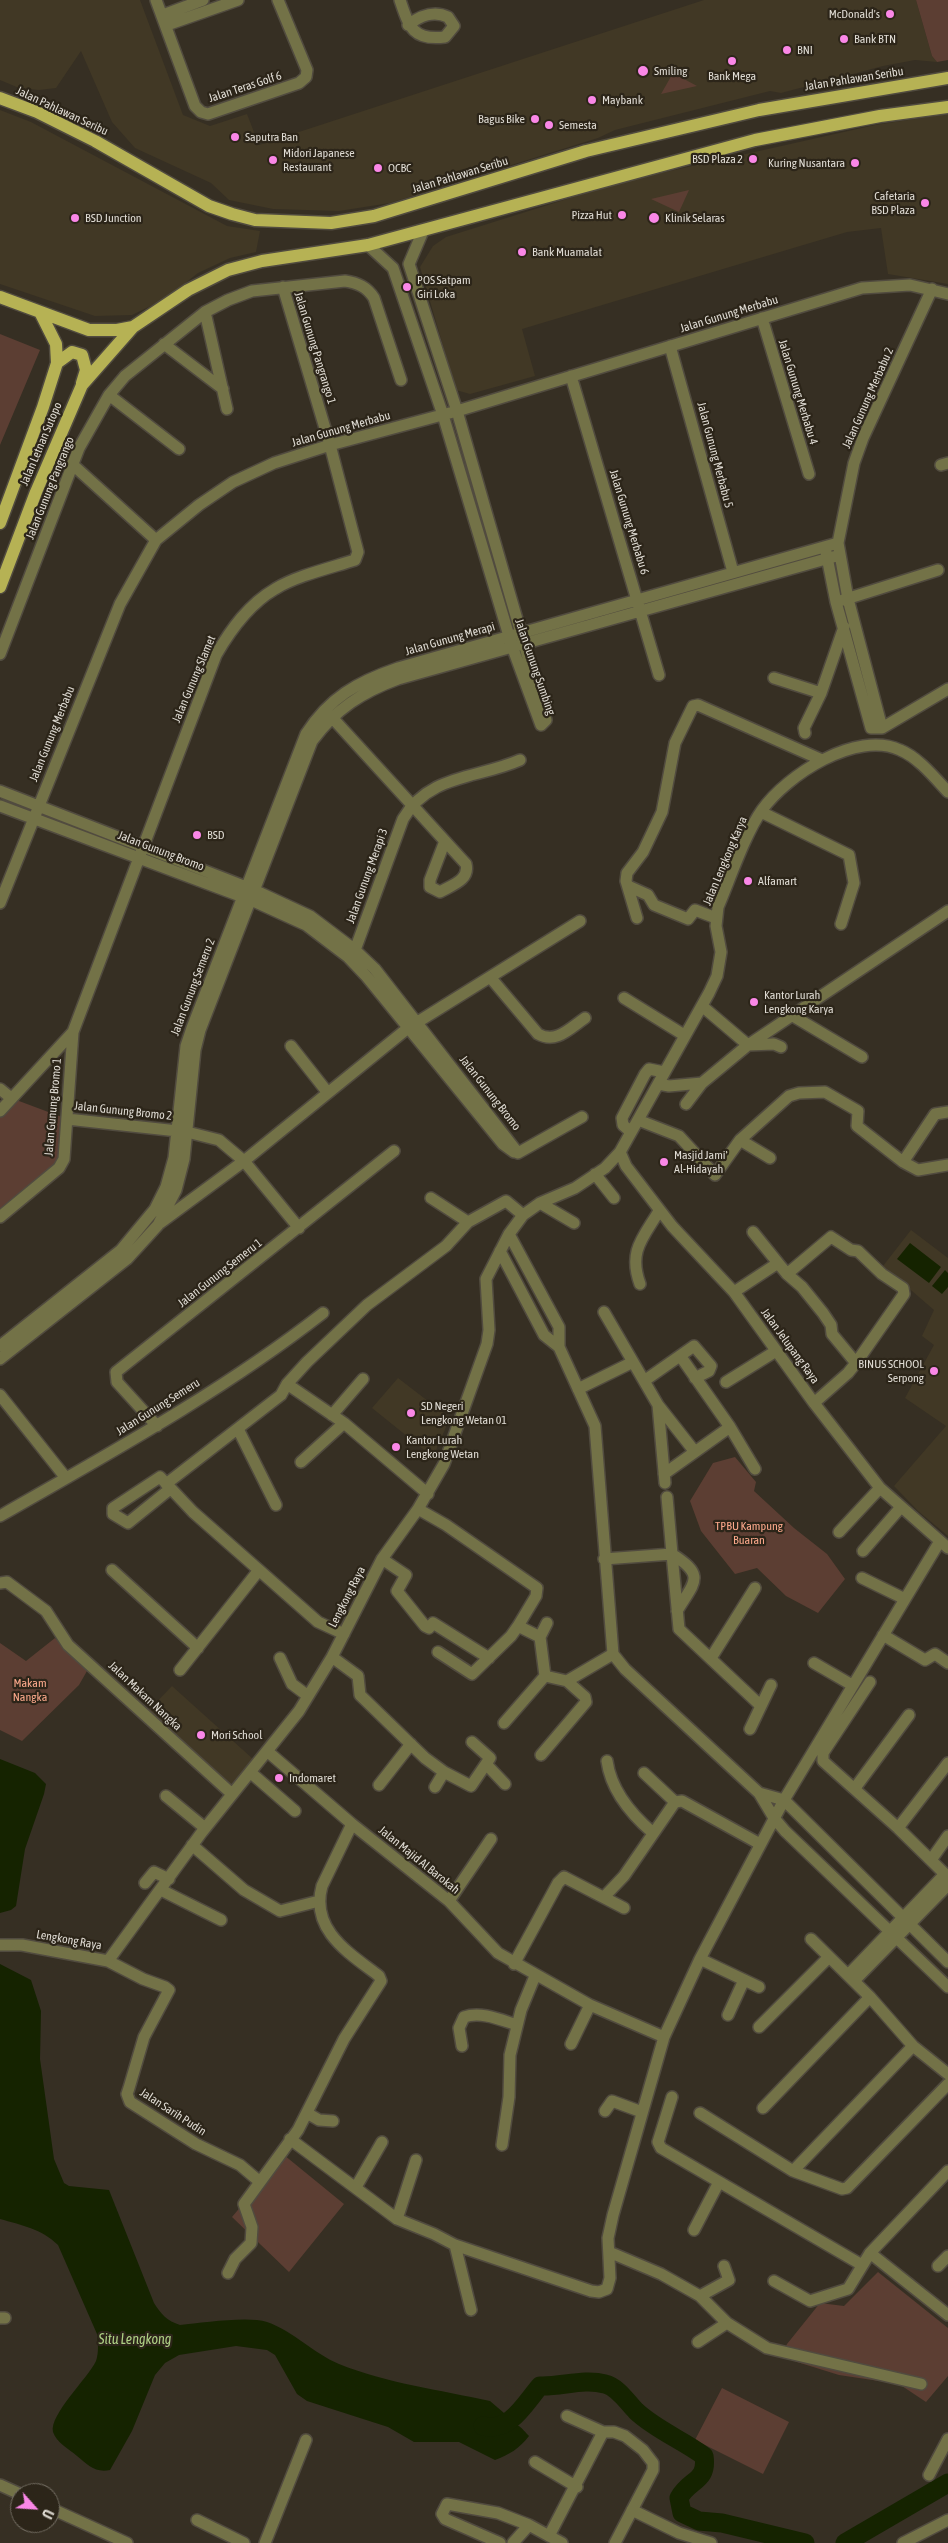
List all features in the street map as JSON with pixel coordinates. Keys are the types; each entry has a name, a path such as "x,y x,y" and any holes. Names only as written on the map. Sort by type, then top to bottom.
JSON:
{"main road":[{"name":"Jalan Pahlawan Seribu","path":"0,98 37,112 96,140 193,196 224,211 255,220 331,223 374,216 586,151 759,110 948,78"},
{"path":"0,297 89,330 117,330 133,327 188,290 228,270 262,261 368,246 756,140 880,116 948,107"},
{"name":"Jalan Letnan Sutopo","path":"0,523 43,407 57,363 56,344 40,312"},
{"name":"Jalan Letnan Sutopo","path":"0,587 36,492 82,386 133,327"},
{"path":"57,363 72,352 82,355 86,370 82,386"}],"street":[{"path":"156,0 165,20"},
{"path":"165,20 203,0"},
{"path":"165,20 238,0"},
{"name":"Jalan Teras Golf 6","path":"165,20 195,106 201,112 208,114 299,83 306,77 307,70 278,0"},
{"path":"400,0 408,25"},
{"name":"Jalan Gunung Sumbing","path":"368,246 392,266 443,415 516,640 541,725 546,720 516,640 457,411 409,264 423,231"},
{"name":"Jalan Gunung Pangrango","path":"0,654 72,464 109,395 125,376 205,312 252,291 346,281 366,288 374,298 401,380"},
{"name":"Jalan Gunung Merbabu","path":"0,902 120,604 156,540 233,482 274,463 330,445 457,411 862,288 910,285 948,294"},
{"name":"Jalan Gunung Pangrango 1","path":"282,288 330,445"},
{"name":"Jalan Gunung Merbabu 2","path":"877,728 848,599 838,543 854,464 863,438 932,289"},
{"path":"205,312 227,409"},
{"name":"Jalan Gunung Merbabu 4","path":"762,318 809,474"},
{"path":"164,344 223,390"},
{"name":"Jalan Gunung Merbabu 5","path":"670,346 733,572"},
{"name":"Jalan Gunung Merbabu 6","path":"571,376 659,676"},
{"path":"109,395 179,449"},
{"name":"Jalan Gunung Slamet","path":"141,852 216,655 229,632 248,610 275,588 355,560 358,552 330,445"},
{"path":"72,464 156,540"},
{"name":"Jalan Gunung Merapi","path":"639,604 733,572 825,545 838,543"},
{"path":"825,545 836,602 877,728 948,689"},
{"name":"Jalan Gunung Merapi","path":"248,893 312,741 328,713 372,688 516,640 639,604 840,554"},
{"path":"836,602 938,570"},
{"path":"804,733 804,728 821,693 844,627"},
{"path":"774,678 821,693"},
{"path":"637,918 628,886 627,873 642,852 662,812 675,743 692,706 698,705 822,760"},
{"path":"328,713 445,841"},
{"name":"Jalan Lengkong Karya","path":"620,1152 684,1034 710,993 721,962 716,918 718,907 761,812 784,786 822,760 865,745 885,745 901,750 948,792"},
{"name":"Jalan Gunung Merapi 3","path":"352,953 403,818 412,804 428,791 445,782 520,760"},
{"name":"Jalan Gunung Bromo","path":"0,791 35,812 248,893 352,953 413,1025 503,1144 513,1152 518,1152 582,1117"},
{"name":"Jalan Gunung Bromo","path":"0,806 35,812"},
{"path":"761,812 849,855 854,883 841,924"},
{"name":"Jalan Gunung Bromo 1","path":"0,1217 59,1168 64,1159 74,1032 141,852"},
{"path":"628,886 648,895 654,905 688,919 695,910 716,918"},
{"name":"Jalan Gunung Semeru 2","path":"0,1346 121,1250 155,1210 166,1187 182,1132 200,1030 248,893"},
{"path":"686,1104 702,1083 748,1045 948,910"},
{"name":"Jalan Gunung Semeru 2","path":"0,1359 127,1259 158,1225 244,1161 413,1025 580,921"},
{"path":"490,977 538,1034 547,1039 554,1039 585,1018"},
{"path":"624,998 684,1034"},
{"path":"702,1006 748,1045 774,1044 781,1047"},
{"path":"793,1016 862,1057"},
{"name":"Jalan Gunung Bromo 1","path":"0,1111 74,1032"},
{"path":"291,1046 328,1093"},
{"path":"631,1132 623,1125 622,1118 645,1074 649,1069 664,1072"},
{"path":"658,1084 669,1086 702,1083"},
{"path":"0,1089 11,1098"},
{"path":"638,1120 679,1136 716,1175 740,1140 789,1096 821,1091 858,1111 856,1126 903,1162 918,1170 948,1165"},
{"path":"903,1162 935,1114 948,1112"},
{"name":"Jalan Gunung Bromo 2","path":"67,1119 182,1132"},
{"path":"182,1132 219,1140 244,1161 299,1228"},
{"name":"Jalan Gunung Semeru 2","path":"137,1232 158,1225 176,1190 184,1160 182,1132"},
{"path":"740,1140 770,1158"},
{"name":"Jalan Gunung Semeru 1","path":"157,1426 117,1382 116,1372 394,1151"},
{"name":"Lengkong Raya","path":"0,1945 22,1946 108,1961 162,1890 205,1828 308,1696 332,1657 382,1559 428,1494 446,1458 481,1367 489,1330 486,1279 509,1234 523,1215 540,1202 575,1188 595,1174 620,1152"},
{"name":"Jalan Jelupang Raya","path":"620,1152 626,1166 660,1211 734,1292 814,1403 880,1488 944,1545"},
{"path":"595,1174 614,1198"},
{"path":"431,1198 468,1222"},
{"path":"344,1634 318,1622 259,1570 168,1486 158,1477 113,1508 113,1514 128,1523 168,1486 281,1394 286,1384 367,1305 446,1246 468,1222 506,1201 523,1215"},
{"path":"540,1202 574,1222"},
{"path":"640,1284 634,1267 636,1250 660,1211"},
{"path":"753,1232 823,1313 831,1325 832,1334 856,1363"},
{"path":"509,1234 559,1328 559,1347 595,1426 613,1654 625,1669 759,1793 774,1818 785,1831 948,1987"},
{"path":"788,1274 831,1236 851,1250 858,1251 882,1274 904,1288 904,1294 856,1363 848,1373 814,1403"},
{"path":"500,1251 544,1335 559,1347"},
{"path":"734,1292 778,1263"},
{"path":"533,1313 547,1306"},
{"path":"604,1312 658,1405 696,1452"},
{"name":"Jalan Gunung Semeru","path":"0,1516 157,1426 297,1334 323,1313"},
{"path":"644,1381 681,1357 692,1347 696,1347 710,1366 709,1371 695,1378"},
{"path":"726,1382 776,1351"},
{"path":"681,1357 730,1427 755,1469"},
{"path":"578,1389 633,1362"},
{"path":"332,1415 363,1379"},
{"path":"286,1384 344,1423 428,1494"},
{"path":"0,1395 66,1478"},
{"path":"658,1405 664,1479 730,1427"},
{"path":"301,1462 344,1423"},
{"path":"238,1429 276,1505"},
{"path":"839,1532 880,1488"},
{"path":"667,1497 680,1629 761,1706"},
{"path":"863,1551 900,1507"},
{"path":"418,1509 446,1525 537,1588 536,1596 518,1626 472,1674 438,1652"},
{"path":"290,2139 397,2219 434,2234 455,2246 599,2292 609,2284 608,2238 613,2215 664,2037 700,1959 784,1800 905,1599 944,1545"},
{"path":"605,1561 673,1555 693,1569 695,1575 693,1584 677,1611"},
{"path":"382,1559 406,1575 397,1591 425,1626 429,1628 433,1623 489,1658"},
{"path":"112,1570 198,1648"},
{"path":"180,1670 259,1570"},
{"path":"862,1578 905,1599"},
{"name":"Jalan Makam Nangka","path":"0,1583 7,1582 46,1612 68,1645 232,1794"},
{"path":"711,1658 755,1588"},
{"path":"504,1723 545,1676 540,1637 547,1623"},
{"path":"518,1626 540,1637"},
{"path":"883,1635 925,1660 935,1654 948,1663"},
{"path":"567,1681 613,1654"},
{"path":"332,1657 358,1676 360,1695 411,1744 444,1772 471,1786 486,1764 489,1756 472,1742"},
{"path":"280,1658 292,1684 308,1696"},
{"path":"814,1663 852,1685"},
{"path":"541,1755 586,1702 585,1697 567,1681 545,1676"},
{"path":"851,1978 947,1878 898,1828 823,1760 822,1755 870,1682"},
{"path":"750,1729 771,1685"},
{"path":"855,1788 910,1715"},
{"path":"379,1785 411,1744"},
{"name":"Jalan Majid Al Barokah","path":"266,1751 352,1824 449,1901 484,1940 514,1964 590,2005 664,2037"},
{"path":"608,1761 613,1784 638,1820 653,1833"},
{"path":"898,1828 948,1763"},
{"path":"486,1764 505,1784"},
{"path":"250,1772 295,1811"},
{"path":"435,1787 444,1772"},
{"path":"644,1773 675,1802"},
{"path":"759,1793 784,1800 948,1962"},
{"path":"166,1796 205,1828"},
{"path":"604,1897 624,1876 675,1802 682,1801 760,1844"},
{"path":"785,1831 800,1816"},
{"path":"228,2273 238,2256 250,2245 252,2226 243,2206 307,2113 344,2039 380,1981 379,1976 334,1941 321,1920 319,1901 322,1886 352,1824"},
{"path":"930,1860 948,1836"},
{"path":"449,1901 490,1840"},
{"path":"192,1846 244,1890 280,1910 319,1901"},
{"path":"145,1883 154,1872 169,1879"},
{"path":"514,1964 562,1878 568,1878 624,1908"},
{"path":"162,1890 221,1920"},
{"path":"811,1939 870,1997 913,2046 948,2074"},
{"path":"760,2027 830,1957"},
{"path":"700,1959 759,1987"},
{"name":"Jalan Sarih Pudin","path":"108,1961 142,1979 165,1986 169,1990 144,2038 128,2088 130,2102 196,2144 240,2165 260,2182"},
{"path":"502,2145 509,2097 510,2055 517,2025 535,1976"},
{"path":"728,2015 744,1980"},
{"path":"763,2108 870,1997"},
{"path":"571,2044 590,2005"},
{"path":"462,2046 459,2028 464,2017 471,2014 517,2025"},
{"path":"792,2171 913,2046"},
{"path":"700,2113 792,2171 838,2188 847,2188 948,2084"},
{"path":"672,2097 658,2146 862,2265"},
{"path":"605,2111 612,2100 642,2112"},
{"path":"307,2113 319,2120 333,2120"},
{"path":"356,2187 382,2142"},
{"path":"397,2219 416,2160"},
{"path":"774,2282 814,2302 848,2289 870,2253 948,2171"},
{"path":"694,2230 719,2182"},
{"path":"455,2246 471,2310"},
{"path":"609,2252 661,2274 700,2296 727,2323 767,2348 921,2384"},
{"path":"870,2253 948,2315"},
{"path":"938,2266 948,2256"},
{"path":"700,2296 729,2280 724,2266"},
{"path":"698,2342 727,2323"},
{"path":"568,2416 603,2432 614,2432 625,2436 643,2450 653,2463 653,2470 615,2543"},
{"path":"550,2536 577,2487 603,2432"},
{"path":"929,2475 948,2438"},
{"path":"265,2543 306,2440"},
{"path":"535,2462 577,2487"},
{"path":"500,2543 445,2519 442,2514 447,2504 498,2513 528,2525 562,2543"},
{"path":"632,2510 677,2538 711,2543"},
{"path":"60,2513 127,2543"},
{"path":"197,2520 244,2543"},
{"path":"903,2543 948,2520"},
{"path":"513,2543 528,2525"}],"shaded area":[{"path":"0,0 140,0 183,115 210,126 247,114 259,145 704,0 916,0 932,56 937,62 915,60 883,66 781,93 770,91 615,130 598,138 390,203 339,211 273,209 229,200 211,183 135,148 112,122 81,51 56,88 39,90 19,88 0,80"},
{"path":"0,110 31,122 227,226 260,231 256,252 230,258 198,273 165,299 132,315 95,316 0,284"},
{"path":"948,114 948,284 888,274 881,228 847,232 522,329 535,376 470,394 456,390 420,267 433,246 446,237 621,182 875,125"},
{"name":"BINUS SCHOOL Serpong","path":"911,1230 948,1258 948,1536 918,1511 894,1486 946,1426 905,1398 934,1345 922,1336 934,1310 883,1266"},
{"name":"SD Negeri Lengkong Wetan 01","path":"398,1378 450,1418 433,1457 372,1408"},
{"name":"Mori School","path":"172,1686 253,1759 230,1786 148,1711"}],"green space":[{"path":"916,0 948,0 948,60 937,62 932,56"},
{"path":"673,73 697,86 661,94"},
{"path":"689,190 679,212 651,199"},
{"path":"0,334 40,350 0,445"},
{"path":"11,1098 67,1119 64,1159 0,1217 0,1111"},
{"name":"TPBU Kampung Buaran","path":"735,1457 756,1482 754,1491 794,1528 827,1554 845,1579 818,1613 786,1596 757,1568 735,1574 701,1531 690,1501 713,1463"},
{"name":"Makam Nangka","path":"55,1638 87,1671 79,1685 22,1741 0,1730 0,1643 26,1661"},
{"path":"284,2155 344,2204 289,2272 232,2217"},
{"path":"878,2272 948,2328 948,2376 926,2402 899,2384 839,2375 781,2357 787,2344 820,2303 844,2306"},
{"path":"722,2388 789,2422 763,2474 695,2440"}],"water":[{"path":"910,1243 941,1267 929,1283 897,1259"},
{"path":"945,1270 948,1273 948,1287 942,1294 932,1286"},
{"path":"0,1759 35,1773 46,1784 25,1849 16,1906 11,1910 0,1913"},
{"name":"Situ Lengkong","path":"0,1964 31,1980 41,2011 40,2059 54,2159 64,2183 69,2186 109,2190 154,2303 165,2317 180,2325 236,2320 267,2322 286,2331 320,2354 357,2371 394,2381 490,2401 504,2413 507,2421 519,2426 529,2436 526,2440 514,2451 495,2460 459,2442 414,2442 388,2427 307,2401 297,2394 275,2355 267,2350 236,2346 179,2355 165,2363 155,2375 132,2431 110,2470 105,2471 92,2468 60,2442 53,2432 53,2425 63,2407 96,2361 98,2351 97,2334 58,2245 38,2231 0,2219"}],"waterway":[{"path":"483,2426 493,2427 509,2421 540,2386 581,2382 605,2384 618,2391 644,2418 704,2456 703,2471 679,2498 682,2513 699,2521 722,2523 805,2543"},
{"path":"845,2543 948,2483"}],"place":[{"name":"McDonald's","path":"890,14"},
{"name":"Bank BTN","path":"844,39"},
{"name":"BNI","path":"787,50"},
{"name":"Bank Mega","path":"732,61"},
{"name":"Smiling","path":"643,71"},
{"name":"Maybank","path":"592,100"},
{"name":"Bagus Bike","path":"535,119"},
{"name":"Semesta","path":"549,125"},
{"name":"Saputra Ban","path":"235,137"},
{"name":"BSD Plaza 2","path":"753,159"},
{"name":"Midori Japanese Restaurant","path":"273,160"},
{"name":"Kuring Nusantara","path":"855,163"},
{"name":"OCBC","path":"378,168"},
{"name":"Cafetaria BSD Plaza","path":"925,203"},
{"name":"Pizza Hut","path":"622,215"},
{"name":"BSD Junction","path":"75,218"},
{"name":"Klinik Selaras","path":"654,218"},
{"name":"Bank Muamalat","path":"522,252"},
{"name":"POS Satpam Giri Loka","path":"407,287"},
{"name":"BSD","path":"197,835"},
{"name":"Alfamart","path":"748,881"},
{"name":"Kantor Lurah Lengkong Karya","path":"754,1002"},
{"name":"Masjid Jami' Al-Hidayah","path":"664,1162"},
{"name":"BINUS SCHOOL Serpong","path":"934,1371"},
{"name":"SD Negeri Lengkong Wetan 01","path":"411,1413"},
{"name":"Kantor Lurah Lengkong Wetan","path":"396,1447"},
{"name":"Mori School","path":"201,1735"},
{"name":"Indomaret","path":"279,1778"}]}
